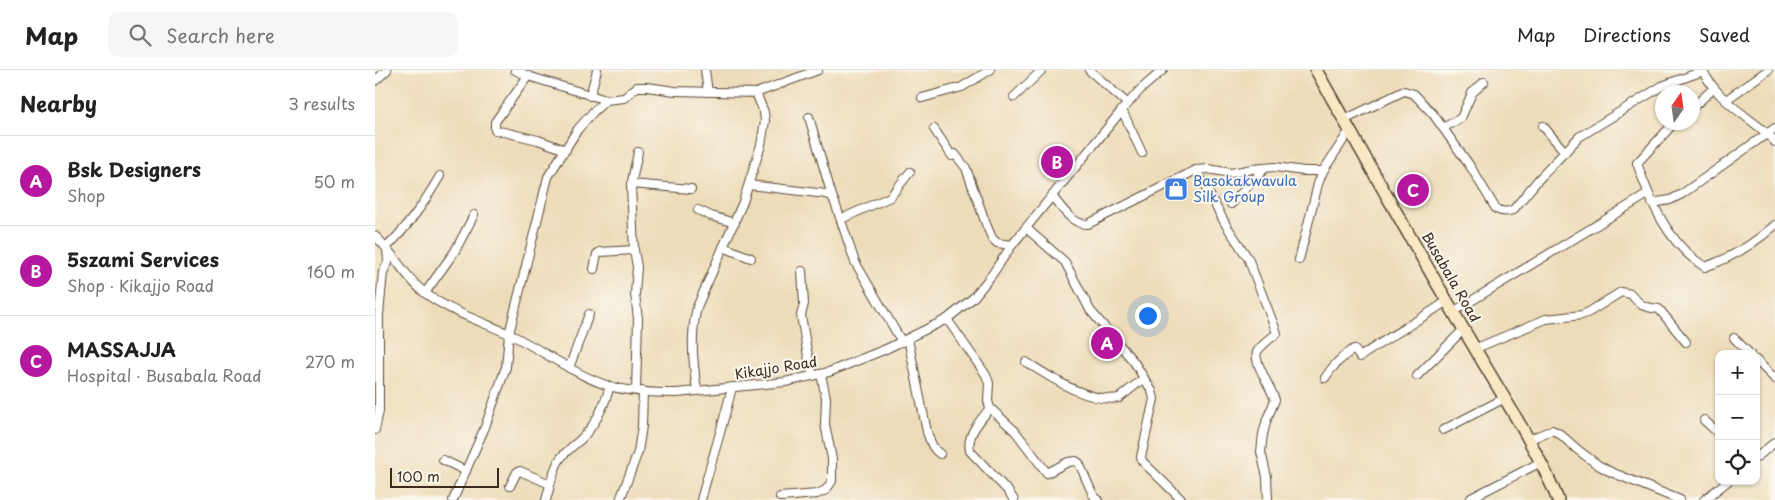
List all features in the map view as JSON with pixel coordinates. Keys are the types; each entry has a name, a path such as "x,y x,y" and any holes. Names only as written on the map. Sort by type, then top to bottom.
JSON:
{"street":[{"path":"375,81 387,70"},
{"path":"515,70 528,76 606,100 624,98 637,87 756,93 818,70"},
{"path":"590,96 597,70"},
{"path":"705,70 708,92"},
{"path":"921,98 962,88 990,70"},
{"path":"1014,97 1043,70"},
{"path":"1089,70 1128,104"},
{"name":"Kikajjo Road","path":"375,236 387,247 425,294 509,334 569,368 610,386 670,393 697,392 794,380 817,375 905,340 947,318 973,298 1026,228 1122,110 1140,90 1163,70"},
{"name":"Busabala Road","path":"1316,70 1463,330 1505,398 1541,462 1555,499"},
{"path":"1299,260 1318,184 1347,125 1404,91 1414,94 1433,114 1496,208 1502,211 1513,210 1579,137 1593,127 1662,86 1703,70 1713,89 1768,133 1775,142"},
{"path":"1726,100 1768,70"},
{"path":"528,76 495,122 495,130 538,140 566,150"},
{"path":"1443,128 1461,118 1472,93 1484,82"},
{"path":"1700,101 1713,89"},
{"path":"697,392 692,358 693,324 697,307 749,186 761,144 765,121 764,112 756,93"},
{"path":"453,500 485,426 506,366 509,334 548,176 578,129 606,100"},
{"path":"1122,110 1142,154"},
{"path":"809,118 832,196 855,262 905,340 927,432 931,444 940,454"},
{"path":"1543,126 1565,152"},
{"path":"1652,204 1670,200 1682,194 1775,128"},
{"path":"934,129 952,156 955,154 966,168 985,224 992,238 997,243 1012,246"},
{"path":"1667,130 1637,162 1652,204 1682,248 1693,260 1705,267 1741,252 1775,225"},
{"path":"620,500 637,452 642,426 638,319 635,294 637,267 634,250 631,184 638,152"},
{"path":"1052,196 1075,222 1082,225 1088,224 1196,170 1208,169 1231,173 1265,168 1323,171"},
{"path":"1231,204 1265,168"},
{"path":"1196,170 1226,225 1248,258 1277,333 1257,351 1256,358 1275,400 1267,419 1261,452 1267,478 1268,500"},
{"path":"841,219 890,197 910,172"},
{"path":"375,430 379,411 380,376 377,358 379,314 383,272 388,263 387,247 406,228 440,176"},
{"path":"631,184 691,190"},
{"path":"749,186 832,196"},
{"path":"1325,378 1333,365 1354,349 1360,358 1381,342 1450,307 1648,194"},
{"path":"697,210 711,216 735,222"},
{"path":"425,294 455,250 474,215"},
{"path":"1026,228 1065,262 1090,310 1134,362 1154,396 1141,457 1142,461 1182,500"},
{"path":"723,247 751,258"},
{"path":"594,270 597,254 600,252 634,250"},
{"path":"780,497 817,494 826,490 832,481 831,459 825,424 826,398 807,351 801,315 804,304 802,271"},
{"path":"1474,349 1546,319 1582,315 1621,292 1631,294 1644,307 1659,309 1686,342"},
{"path":"569,368 589,314"},
{"path":"947,318 986,375 989,383 988,401 991,408 1015,431 1047,473 1068,462 1076,461 1079,463 1093,495 1098,500"},
{"path":"1417,376 1463,330"},
{"path":"1734,338 1745,350"},
{"path":"1026,362 1068,388 1098,397 1119,398 1143,378"},
{"path":"1760,364 1775,379"},
{"path":"546,500 554,469 560,459 581,439 603,410 610,386"},
{"path":"701,500 708,471 724,423 732,388"},
{"path":"1443,430 1505,398"},
{"path":"991,408 970,436 970,451 1008,491 1014,500"},
{"path":"1705,420 1715,430"},
{"path":"1528,440 1552,430 1605,468 1680,500"},
{"path":"1760,455 1775,442"},
{"path":"443,460 465,471"},
{"path":"1471,498 1541,462"},
{"path":"510,486 517,472 520,471 550,484"},
{"path":"1704,500 1723,485"}],"place":[{"name":"5szami Services","path":"1057,162"},
{"name":"Basokakwavula Silk Group","path":"1176,189"},
{"name":"MASSAJJA","path":"1413,190"},
{"name":"Bsk Designers","path":"1107,343"}]}
